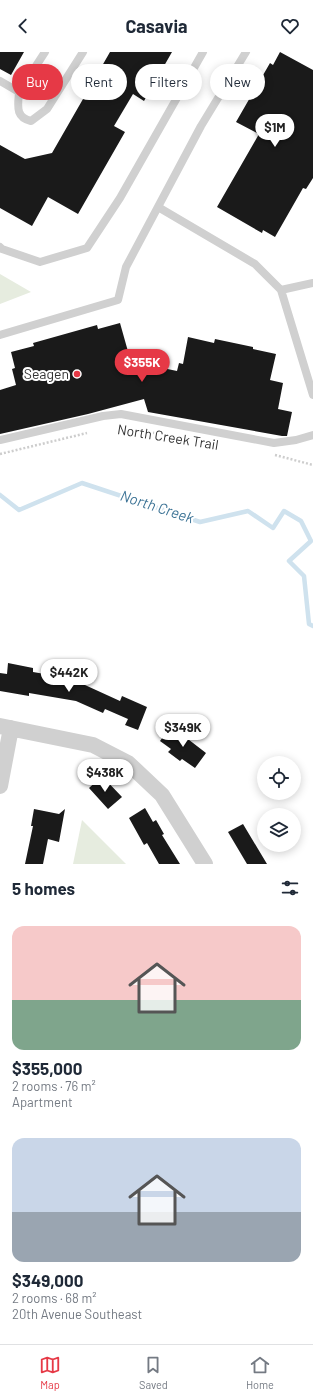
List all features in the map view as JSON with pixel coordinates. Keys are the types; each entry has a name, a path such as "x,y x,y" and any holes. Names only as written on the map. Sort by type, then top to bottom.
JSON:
{"street":[{"path":"0,786 5,727 93,745 128,763 162,795 205,864"}],"lane":[{"path":"37,64 45,52"},
{"path":"63,84 83,52"},
{"path":"0,335 118,300 126,267 201,126 246,52"},
{"path":"0,247 40,262 86,248 120,198 201,53"},
{"path":"0,81 12,88"},
{"path":"19,100 18,109 20,115 31,121 47,109 53,100"},
{"path":"158,207 254,264 281,290 313,395"},
{"path":"281,290 313,283"},
{"path":"0,440 103,416 121,414 274,443 296,440 313,435"}],"path":[{"name":"North Creek Trail","path":"147,432 169,436"},
{"path":"0,454 87,433"},
{"path":"273,454 313,465"}],"shaded area":[{"path":"0,274 31,292 0,304"},
{"path":"82,820 126,864 73,864"}],"building":[{"path":"0,52 24,52 17,64 12,64 11,75 0,69"},
{"path":"110,52 172,52 165,64 135,64 135,95 133,94 114,126 125,132 78,214 48,197 32,226 0,208 0,145 25,159 52,153 82,100 127,100 127,64 103,64"},
{"path":"280,52 313,70 313,178 306,189 303,188 275,237 263,230 262,233 217,207 259,134 236,122 249,100 265,100 265,72 270,63 273,65"},
{"path":"120,323 129,355 132,354 134,362 177,371 179,363 183,364 188,337 214,343 215,339 253,347 253,349 276,354 270,380 283,383 278,409 292,412 287,436 148,412 144,399 88,414 0,434 0,390 16,385 12,369 15,368 11,352 34,346 33,343 97,325 98,329"},
{"path":"8,663 33,668 33,672 74,679 120,701 122,696 147,707 138,730 125,725 128,719 105,709 103,713 76,701 29,693 29,696 0,691 0,673 7,674"},
{"path":"171,726 206,753 195,768 182,759 180,761 168,752 171,749 160,741"},
{"path":"102,776 122,797 108,809 89,788"},
{"path":"145,808 153,822 156,820 164,834 162,835 180,864 159,864 147,843 144,845 129,818"},
{"path":"34,809 59,814 65,809 59,842 48,839 43,864 25,864 33,826 31,826"},
{"path":"243,824 257,847 257,852 260,852 267,864 247,864 228,832"}],"waterway":[{"name":"North Creek","path":"0,495 19,510 82,483 200,522 248,511 273,528 284,511 301,521 311,541 289,561 304,576 309,624 313,626"}],"place":[{"name":"Seagen","path":"77,374"}]}
